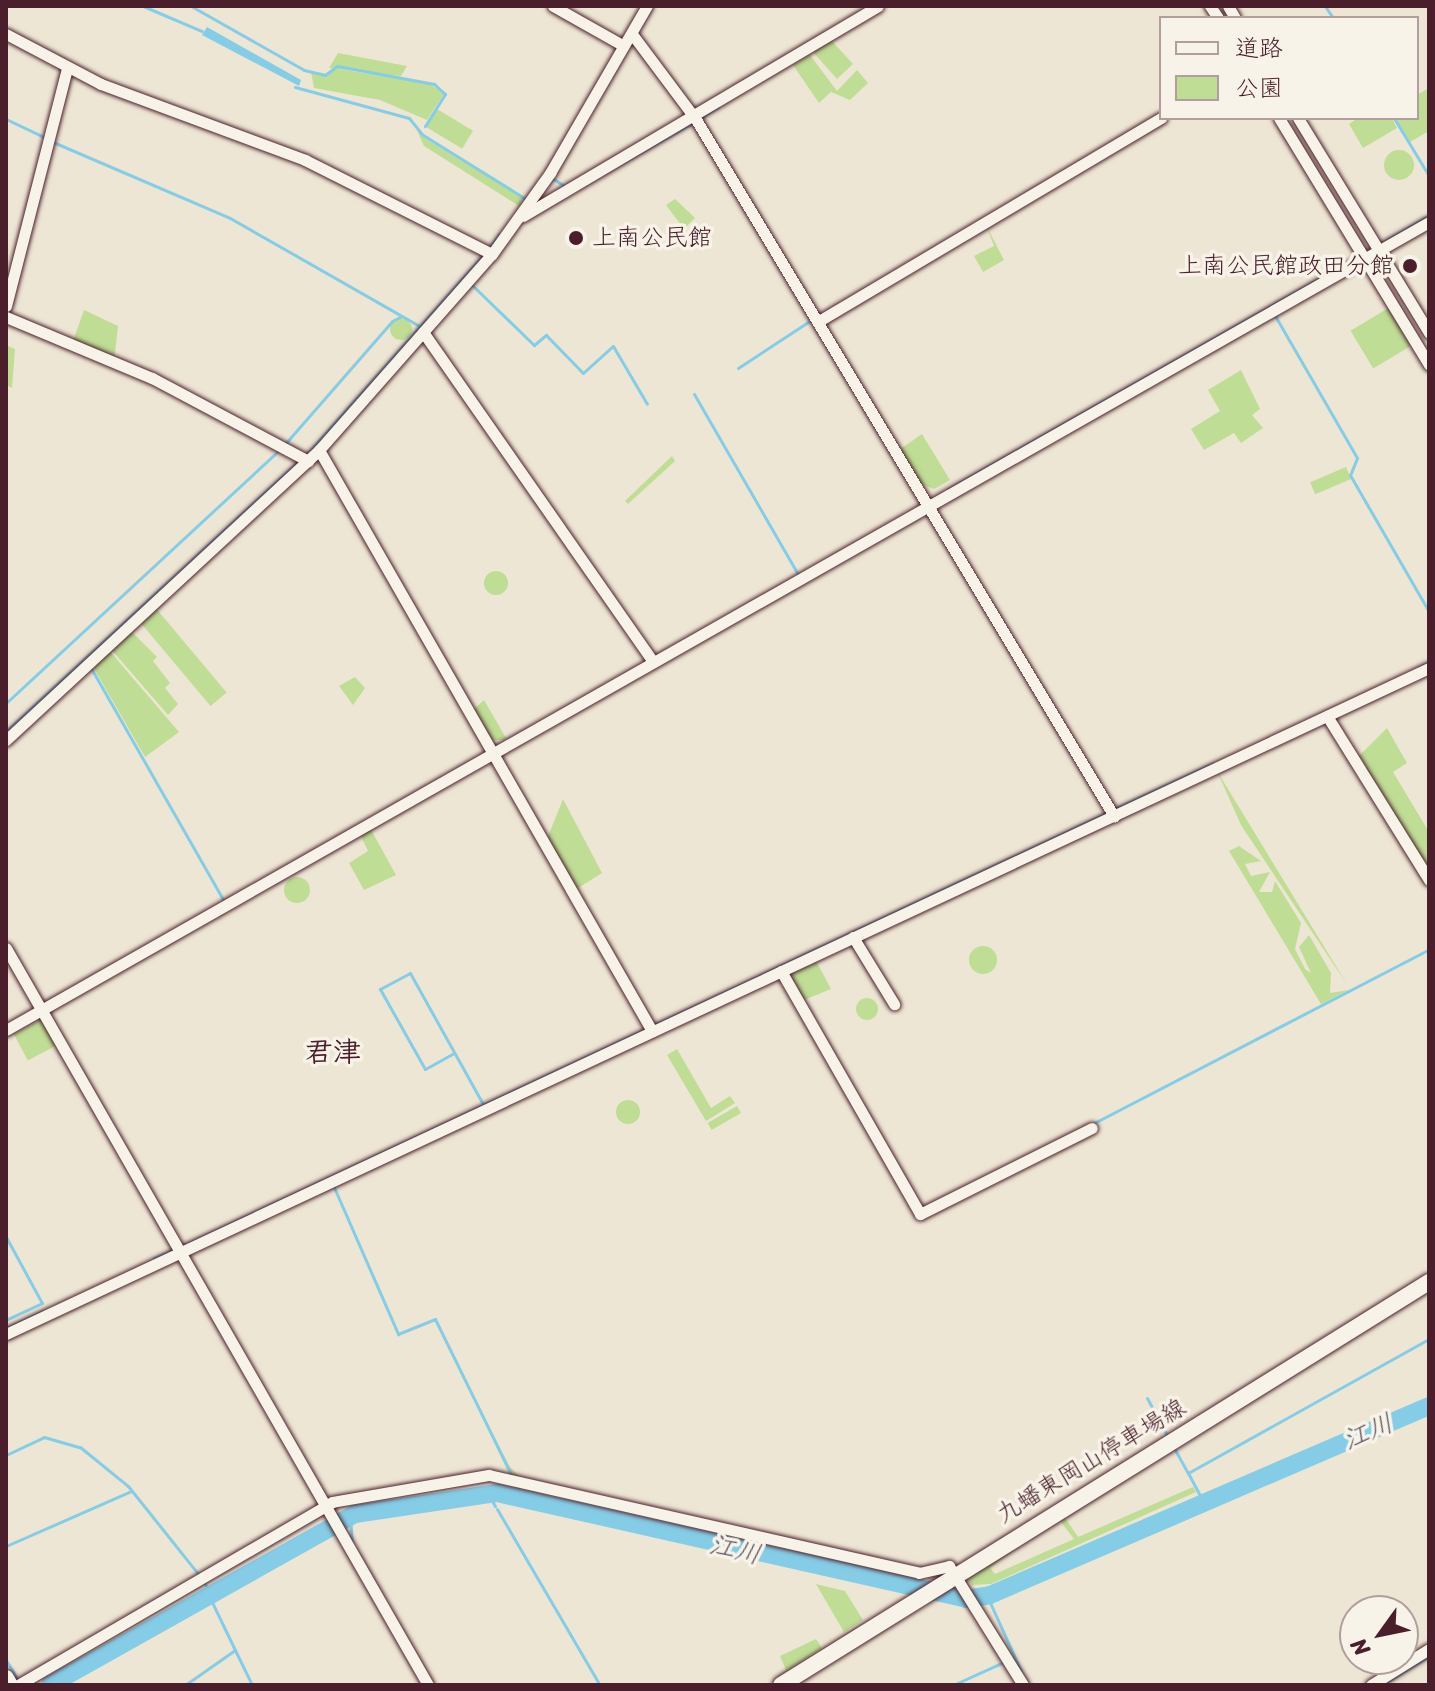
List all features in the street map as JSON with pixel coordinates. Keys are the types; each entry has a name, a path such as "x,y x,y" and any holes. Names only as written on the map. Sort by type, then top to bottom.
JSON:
{"main road":[{"name":"九蟠東岡山停車場線","path":"781,1685 951,1574 1429,1282"},
{"path":"6,1678 10,1685"}],"street":[{"path":"553,6 622,45"},
{"path":"6,740 305,458 319,450 492,254 519,218 647,6"},
{"path":"519,218 695,118 878,6"},
{"path":"6,34 67,69 305,160 492,254"},
{"path":"632,34 695,118 1112,813"},
{"path":"6,306 67,69"},
{"path":"819,321 1159,119"},
{"path":"1280,120 1371,256 1429,333"},
{"path":"1299,120 1429,365"},
{"path":"6,1030 39,1008 651,659 1429,222"},
{"path":"6,317 284,445 305,458"},
{"path":"423,332 651,659"},
{"path":"319,450 650,1028"},
{"path":"6,1334 178,1249 650,1028 781,971 1112,813 1429,668"},
{"path":"1327,716 1429,880"},
{"path":"853,937 894,1004"},
{"path":"6,948 428,1685"},
{"path":"781,971 920,1214 1092,1128"},
{"path":"18,1685 327,1508 489,1475 919,1573 951,1574 967,1587 1023,1685"},
{"path":"1374,1684 1429,1649"}],"green space":[{"path":"832,41 853,64 837,79 813,52"},
{"path":"338,53 407,66 401,76 329,68"},
{"path":"810,55 837,91 857,70 868,83 850,100 831,92 819,103 793,65"},
{"path":"333,68 431,84 444,94 427,120 380,100 314,88 311,72 328,76"},
{"path":"1429,88 1429,131 1410,142 1397,120 1419,120 1419,94"},
{"path":"437,109 473,131 462,149 426,127"},
{"path":"1355,120 1393,120 1397,128 1363,148 1349,124"},
{"path":"414,124 423,137 523,198 519,206 424,146"},
{"path":"1399,150 1410,154 1414,165 1410,176 1399,180 1388,176 1384,165 1388,154"},
{"path":"675,199 695,218 684,229 666,205"},
{"path":"986,225 1004,260 983,272 974,256 994,246"},
{"path":"1390,307 1413,345 1373,368 1351,331"},
{"path":"84,310 118,326 114,362 72,344"},
{"path":"401,318 409,321 412,329 409,337 401,340 393,337 390,329 393,321"},
{"path":"6,345 15,349 12,388 6,385"},
{"path":"1241,370 1260,409 1252,415 1263,428 1241,443 1234,433 1204,450 1191,429 1220,411 1208,390"},
{"path":"922,434 950,480 934,489 918,483 899,450"},
{"path":"672,456 675,461 628,504 625,501"},
{"path":"1346,467 1351,479 1315,494 1310,482"},
{"path":"496,571 504,575 508,583 504,591 496,595 488,591 484,583 488,575"},
{"path":"154,606 227,693 211,706 138,619"},
{"path":"130,630 157,657 153,661 170,683 165,688 178,704 168,715 110,648"},
{"path":"108,649 179,732 145,757 92,665"},
{"path":"355,677 365,688 353,705 339,686"},
{"path":"484,700 506,738 504,740 490,740 473,710"},
{"path":"1387,728 1407,763 1393,772 1429,832 1429,873 1358,757"},
{"path":"1217,771 1348,986 1241,825"},
{"path":"563,799 602,873 575,890 547,839"},
{"path":"370,828 396,875 364,890 349,863 368,851 360,834"},
{"path":"1239,846 1261,861 1245,864 1251,876 1270,872 1259,892 1272,892 1275,881 1301,923 1295,949 1305,969 1311,973 1299,947 1309,935 1331,973 1330,993 1349,990 1321,1004 1229,851"},
{"path":"297,877 306,881 310,890 306,899 297,903 288,899 284,890 288,881"},
{"path":"983,946 993,950 997,960 993,970 983,974 973,970 969,960 973,950"},
{"path":"815,959 831,989 804,1000 787,971"},
{"path":"867,998 875,1001 878,1009 875,1017 867,1020 859,1017 856,1009 859,1001"},
{"path":"42,1019 56,1045 28,1061 14,1034"},
{"path":"677,1049 711,1108 730,1096 735,1103 706,1121 667,1055"},
{"path":"623,1100 633,1100 640,1107 640,1117 633,1124 623,1124 616,1117 616,1107"},
{"path":"737,1106 741,1113 712,1130 708,1123"},
{"path":"474,1400 510,1467 520,1477 509,1474"},
{"path":"1193,1487 1196,1492 991,1584 972,1585 966,1576 1062,1513 1078,1537","holes":["1058,1518 1074,1539 995,1574 990,1568"]},
{"path":"816,1584 845,1591 863,1620 844,1632"},
{"path":"816,1639 822,1648 764,1685 786,1670 780,1656"}],"water":[{"path":"207,27 301,80 299,86 202,35"}],"waterway":[{"path":"143,6 202,31"},
{"path":"191,6 304,70 325,75 337,66 434,84 445,94 425,126"},
{"path":"1325,6 1332,16"},
{"path":"295,87 409,118 423,135 526,199"},
{"path":"700,118 718,107"},
{"path":"6,119 46,138"},
{"path":"1395,120 1429,176"},
{"path":"573,191 694,122"},
{"path":"53,142 230,218 400,315"},
{"path":"552,178 565,186"},
{"path":"1383,242 1429,215"},
{"path":"492,244 499,234"},
{"path":"306,455 481,257"},
{"path":"948,489 1356,257"},
{"path":"471,284 534,345 546,335 583,373 613,346 647,404"},
{"path":"1274,314 1357,458 1350,475 1429,612"},
{"path":"284,445 392,321 402,316 419,326"},
{"path":"738,368 811,320"},
{"path":"694,394 798,574"},
{"path":"6,703 279,450"},
{"path":"6,731 300,460"},
{"path":"1419,667 1429,662"},
{"path":"91,668 224,901"},
{"path":"1114,809 1213,763"},
{"path":"180,1247 1108,812"},
{"path":"1094,1123 1429,949"},
{"path":"454,1053 425,1069 380,989 410,973 483,1104"},
{"path":"333,1185 398,1334 435,1319 511,1474"},
{"path":"6,1237 42,1303 6,1320"},
{"path":"154,1258 173,1250"},
{"path":"6,1328 43,1311"},
{"path":"1204,1503 1188,1473 1429,1339"},
{"path":"1147,1398 1167,1435"},
{"name":"江川","path":"50,1685 355,1514 497,1493 966,1599 990,1595 1429,1406"},
{"path":"6,1455 44,1437 80,1447 128,1486 199,1575"},
{"path":"1174,1448 1188,1473"},
{"path":"516,1485 523,1499"},
{"path":"6,1546 131,1491"},
{"path":"488,1493 495,1506"},
{"path":"497,1509 600,1685"},
{"path":"350,1515 352,1543"},
{"path":"205,1584 210,1592"},
{"path":"185,1685 235,1650 208,1594"},
{"path":"987,1596 1021,1671"},
{"path":"235,1650 252,1685"},
{"path":"1382,1685 1429,1656"},
{"path":"6,1660 17,1678"},
{"path":"953,1685 1004,1662"}],"place":[{"name":"上南公民館","path":"576,238"},
{"name":"上南公民館政田分館","path":"1410,266"}],"district":[{"name":"君津","path":"333,1052"}]}
